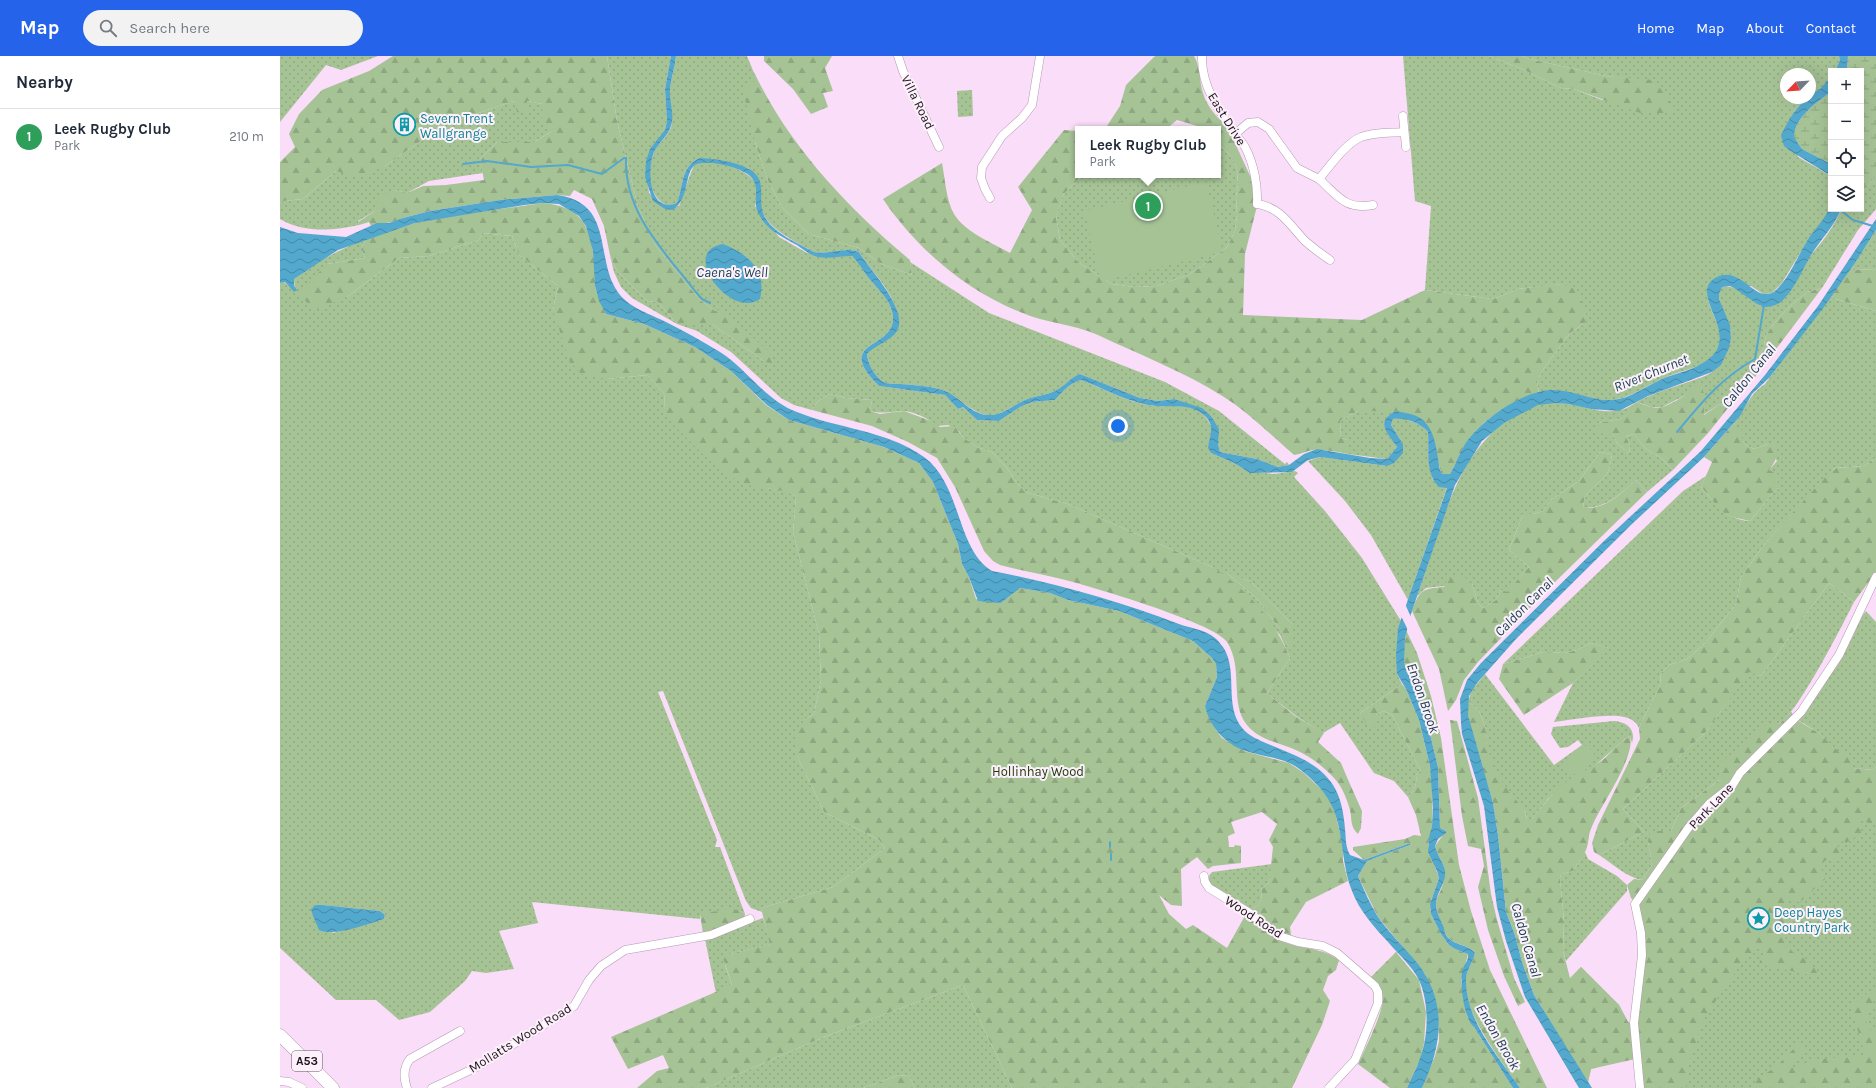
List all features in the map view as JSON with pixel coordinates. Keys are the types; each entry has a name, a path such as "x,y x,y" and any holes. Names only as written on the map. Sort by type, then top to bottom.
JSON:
{"highway":[{"name":"A53","path":"280,1035 333,1088"}],"street":[{"name":"Villa Road","path":"898,56 906,77 939,147"},
{"path":"990,198 985,189 982,178 982,168 1002,136 1022,118 1032,105 1040,56"},
{"name":"East Drive","path":"1202,56 1205,81 1213,100 1244,145 1250,157 1257,191 1257,204 1268,206 1279,212 1306,241 1330,260"},
{"path":"1403,116 1406,147"},
{"path":"1235,134 1248,123 1258,122 1268,129 1298,168 1319,179 1346,203 1357,207 1373,205"},
{"path":"1319,179 1334,161 1356,140 1373,134 1404,132"},
{"name":"Park Lane","path":"1640,1088 1634,1023 1642,955 1635,904 1689,828 1709,804 1732,786 1740,773 1801,712 1839,656 1876,577"},
{"name":"Wood Road","path":"1204,876 1205,882 1209,888 1248,912 1279,936 1298,942 1323,946 1332,951 1375,986 1378,992 1378,1003 1355,1060 1329,1088"},
{"name":"Mollatts Wood Road","path":"432,1088 477,1067 574,1006 589,980 601,966 625,950 711,936 750,919"},
{"path":"407,1088 404,1080 405,1066 410,1059 460,1031"},
{"path":"280,1081 289,1082 302,1088"}],"green space":[{"path":"280,56 378,56 341,70 326,65 280,122"},
{"path":"393,56 607,56 617,121 638,207 656,246 700,300 715,311 722,309 771,354 772,363 765,362 712,324 677,324 657,301 648,302 617,271 610,255 604,226 592,199 574,190 570,196 557,195 500,200 430,211 396,221 371,226 369,222 359,225 358,222 375,211 379,196 395,190 407,193 423,186 446,185 484,180 480,159 497,142 534,142 551,132 541,122 543,104 527,101 527,114 517,112 514,101 444,125 385,166 359,178 336,171 303,199 284,201 280,203 280,162 295,147 289,134 299,114 322,90 369,71"},
{"path":"607,56 671,56 665,89 667,121 665,130 646,161 649,193 665,209 679,206 695,165 709,162 728,166 746,173 756,184 757,195 755,206 779,237 807,253 852,256 887,300 892,311 893,317 891,328 885,335 863,353 862,360 866,371 879,386 945,395 958,409 963,407 977,420 999,421 1020,407 1032,402 1055,400 1070,385 1081,380 1118,396 1147,405 1184,406 1197,410 1207,419 1211,427 1212,436 1209,442 1209,449 1211,453 1234,463 1247,471 1274,474 1295,471 1298,473 1294,477 1325,511 1362,558 1401,621 1398,628 1397,674 1402,684 1360,713 1375,718 1376,715 1383,711 1392,715 1421,771 1416,775 1415,787 1408,797 1394,781 1374,773 1340,723 1323,733 1296,716 1267,693 1290,658 1280,635 1212,567 1068,504 1025,492 1007,468 992,452 977,447 964,438 958,430 948,425 937,426 929,420 906,411 882,413 870,411 872,400 846,398 830,394 818,401 812,410 794,405 781,398 731,352 697,331 677,324 712,324 765,362 715,311 700,300 656,246 638,207 617,121","holes":["1227,573 1251,582 1292,624 1292,652 1279,628 1257,599"]},
{"path":"676,56 747,56 757,80 755,142 768,181 782,207 809,234 859,248 881,264 912,275 910,262 989,313 1165,382 1219,411 1285,464 1287,462 1289,465 1278,467 1257,459 1220,452 1211,416 1174,399 1158,401 1140,398 1080,374 1056,391 1028,399 1006,411 992,415 975,411 945,391 923,386 885,383 873,370 867,354 872,348 897,331 897,310 887,290 859,252 854,250 842,250 819,253 814,252 781,233 766,219 762,212 760,203 761,185 748,168 699,158 693,162 686,172 677,203 670,205 662,203 656,196 651,184 650,170 654,152 669,131 672,123 670,89"},
{"path":"764,56 832,56 825,68 833,91 823,93 828,107 811,114 793,89 764,61"},
{"path":"1155,56 1194,56 1198,65 1202,88 1206,100 1211,110 1218,118 1223,117 1257,191 1257,206 1245,254 1243,315 1362,320 1425,290 1493,299 1518,289 1562,284 1575,289 1586,313 1586,322 1570,333 1544,368 1537,381 1539,393 1508,406 1480,426 1466,443 1450,474 1442,475 1426,423 1395,411 1358,411 1340,421 1341,438 1348,440 1348,454 1311,450 1294,455 1242,410 1224,397 1194,380 1098,335 1079,328 1030,316 1000,303 980,292 943,266 926,250 896,217 883,199 942,163 947,196 951,208 959,221 972,232 1010,253 1032,210 1018,187 1064,130 1075,131 1075,178 1080,178 1063,195 1056,217 1060,240 1078,262 1112,284 1136,287 1156,286 1188,275 1227,247 1235,231 1237,215 1236,197 1238,185 1237,169 1230,155 1221,146 1221,126 1197,126 1177,120 1170,126 1107,126 1120,106 1126,85"},
{"path":"1403,56 1489,56 1524,70 1561,88 1574,89 1602,100 1654,81 1606,76 1522,56 1839,56 1840,60 1836,68 1828,68 1827,83 1816,91 1816,68 1780,68 1780,104 1801,104 1794,112 1798,157 1828,174 1828,212 1826,217 1806,243 1782,283 1772,293 1763,294 1751,286 1708,286 1707,294 1720,332 1718,351 1710,360 1699,366 1664,378 1625,397 1602,400 1558,392 1539,393 1537,381 1544,368 1570,333 1586,322 1562,284 1518,289 1493,299 1425,290 1431,206 1415,201"},
{"path":"1489,56 1522,56 1606,76 1654,80 1674,107 1668,113 1640,113 1574,89 1561,88 1524,70"},
{"path":"1848,56 1876,56 1876,176 1864,191 1864,68 1847,68"},
{"path":"754,72 784,125 802,150 864,219 910,260 912,275 881,264 859,248 809,234 782,207 768,181 755,142 743,91 756,80"},
{"path":"972,90 973,116 958,117 957,91"},
{"path":"1828,94 1828,162 1802,149 1794,137 1798,123 1807,111"},
{"path":"514,101 527,114 527,101 543,104 551,132 534,142 497,142 480,159 483,173 429,181 407,193 395,190 375,211 358,221 359,225 339,229 319,230 299,227 280,219 280,203 284,201 303,199 336,171 385,166 444,125"},
{"path":"1221,146 1230,155 1237,169 1238,185 1236,197 1237,215 1235,231 1227,247 1188,275 1156,286 1136,287 1112,284 1078,262 1060,240 1056,216 1063,195 1080,178 1221,178"},
{"path":"1876,176 1876,209 1858,230 1822,288 1807,292 1789,307 1775,322 1766,335 1764,346 1748,377 1746,389 1728,408 1720,404 1703,415 1704,394 1692,392 1662,407 1651,407 1637,402 1656,393 1711,373 1718,366 1724,356 1729,346 1731,336 1720,304 1719,292 1722,287 1738,290 1761,306 1817,248 1827,235 1840,212 1864,212 1864,191"},
{"path":"1206,182 1223,252 1101,281 1084,211"},
{"name":"Hollinhay Wood","path":"543,203 569,210 578,216 585,224 592,245 595,285 599,300 606,314 644,324 695,347 731,371 766,405 789,420 884,447 919,463 933,482 958,544 962,564 969,577 976,599 1001,603 1020,588 1050,593 1068,600 1119,611 1193,641 1212,658 1216,664 1217,677 1205,706 1216,730 1222,738 1244,751 1289,763 1304,773 1326,794 1334,809 1343,844 1343,861 1348,881 1306,902 1290,927 1291,935 1281,935 1250,911 1260,902 1262,897 1261,889 1269,883 1273,847 1269,840 1277,824 1262,812 1231,822 1235,833 1228,836 1229,847 1234,847 1235,845 1241,846 1241,863 1213,866 1208,869 1197,857 1181,869 1182,906 1171,905 1159,895 1169,914 1186,929 1193,925 1227,948 1246,914 1266,931 1286,943 1324,952 1339,960 1336,970 1328,976 1323,990 1330,1001 1322,1025 1292,1088 1012,1088 963,985 824,1037 706,1088 637,1088 657,1071 669,1068 663,1055 628,1069 611,1037 732,985 723,958 730,954 770,944 761,908 833,887 885,848 879,840 824,812 797,756 795,737 804,720 814,714 821,680 819,634 793,532 796,496 784,491 746,484 725,473 715,465 704,456 668,419 665,409 664,393 647,375 608,379 581,374 569,360 553,310 558,286 519,255 512,236 482,233 479,240 429,256 399,258 347,297 314,310 300,295 301,291 327,264 365,258 361,248 366,239 415,223 450,216"},
{"path":"1876,230 1876,269 1853,270 1852,267"},
{"path":"482,233 512,236 519,255 558,286 553,310 608,379 647,375 664,393 665,409 767,488 786,491 796,496 793,532 819,634 821,680 814,714 804,720 797,756 824,812 879,840 885,848 833,887 761,908 762,912 751,908 746,901 663,691 658,692 717,840 715,847 720,847 745,914 739,910 700,915 700,919 532,902 538,923 499,931 514,969 486,973 472,971 465,981 430,1012 399,1020 376,1000 336,1000 280,948 280,283 284,282 295,292 294,279 328,256 366,239 361,248 365,258 327,264 347,297 399,258 429,256 479,240","holes":["316,905 380,911 385,915 384,919 333,933"]},
{"path":"610,255 617,271 648,302 657,301 677,324 632,298 621,287 614,272"},
{"path":"1852,267 1853,270 1876,269 1876,311 1836,299 1831,296"},
{"path":"1822,288 1746,389 1748,377 1764,346 1766,335 1775,322 1789,307 1807,292"},
{"path":"1831,296 1836,299 1876,311 1876,458 1864,466 1835,468 1766,542 1741,577 1736,604 1706,642 1687,659 1669,665 1661,673 1660,685 1639,728 1632,720 1621,716 1602,716 1554,722 1573,683 1609,648 1591,643 1577,650 1564,653 1543,652 1503,664 1683,491 1706,476 1701,487 1718,507 1734,518 1750,521 1772,494 1779,488 1769,470 1777,461 1768,444 1754,449 1745,445 1734,423 1755,392 1765,384"},
{"path":"1700,383 1704,394 1704,415 1720,404 1728,408 1709,432 1673,470 1662,459 1646,449 1634,434 1626,436 1630,446 1629,453 1617,443 1613,435 1597,433 1598,423 1620,419 1628,414 1627,408 1637,402 1652,407 1662,407 1682,397"},
{"path":"830,394 846,398 872,400 870,411 880,414 904,411 931,421 940,427 954,426 964,438 977,447 992,452 1007,468 1025,492 1068,504 1212,567 1237,585 1268,618 1276,630 1290,658 1267,693 1295,716 1324,733 1318,742 1341,763 1362,811 1361,828 1358,834 1352,826 1350,810 1344,793 1337,781 1330,774 1308,756 1258,735 1247,725 1239,706 1235,663 1232,652 1227,642 1218,634 1174,615 1117,595 1068,581 1000,565 993,561 984,551 955,487 937,458 908,442 872,426 812,410 818,401"},
{"path":"1546,402 1568,404 1605,411 1627,408 1629,414 1620,419 1598,423 1613,435 1617,443 1629,453 1630,446 1626,436 1634,434 1646,449 1662,459 1673,470 1647,492 1636,480 1619,495 1606,503 1600,506 1584,508 1585,498 1588,493 1603,479 1609,468 1612,454 1600,452 1579,481 1552,499 1543,511 1533,514 1523,514 1509,550 1529,567 1507,593 1501,590 1496,600 1483,608 1478,603 1472,583 1426,588 1417,596 1446,509 1459,481 1474,455 1493,432 1516,414"},
{"path":"1358,411 1395,411 1389,415 1384,424 1387,433 1397,447 1387,459 1348,454 1348,440 1341,438 1340,421"},
{"path":"1403,418 1421,425 1428,432 1428,454 1433,480 1447,487 1408,600 1371,535 1345,501 1308,461 1320,457 1387,466 1403,444 1391,425 1393,419"},
{"path":"1734,423 1738,429 1745,430 1742,438 1745,445 1754,449 1768,444 1775,444 1776,448 1777,455 1769,470 1779,475 1779,488 1772,494 1750,521 1732,517 1721,511 1701,487 1712,462 1704,457"},
{"path":"1600,452 1612,454 1609,468 1603,479 1588,493 1585,498 1584,508 1600,506 1613,500 1636,480 1647,492 1555,582 1478,662 1464,680 1456,700 1448,711 1439,669 1412,611 1417,598 1426,590 1444,587 1447,579 1462,575 1472,583 1478,603 1483,608 1496,600 1501,590 1507,592 1529,567 1509,550 1523,514 1533,514 1543,511 1552,499 1579,481"},
{"path":"1876,458 1876,572 1854,602 1829,583 1761,676 1749,672 1705,733 1623,809 1644,832 1599,855 1594,852 1592,843 1598,825 1640,739 1639,728 1660,685 1661,673 1669,665 1687,659 1706,642 1736,604 1741,577 1766,542 1829,473 1836,468 1864,466"},
{"path":"1226,572 1251,582 1292,624 1292,653 1279,628 1257,599"},
{"path":"1829,583 1854,602 1808,687 1787,717 1778,724 1767,725 1721,779 1681,808 1671,831 1648,841 1652,865 1642,880 1630,876 1599,855 1644,832 1623,809 1705,733 1749,671 1761,676"},
{"path":"1866,611 1876,622 1876,767 1873,770 1853,768 1819,733 1798,720 1819,692 1851,640"},
{"path":"1406,630 1417,653 1431,696 1441,738 1459,865 1471,911 1490,970 1547,1088 1520,1088 1493,1050 1475,1018 1465,989 1466,976 1475,953 1468,947 1455,942 1448,937 1438,915 1436,902 1443,885 1444,870 1435,846 1446,831 1440,828 1438,767 1428,726 1411,677 1407,673 1403,663"},
{"path":"1591,643 1610,648 1573,683 1524,715 1499,679 1503,664 1543,652 1564,653 1577,650"},
{"path":"1485,674 1554,765 1582,745 1578,740 1568,747 1560,748 1551,734 1553,727 1614,721 1619,722 1629,727 1631,730 1633,734 1632,743 1630,736 1626,738 1591,769 1568,781 1548,799 1532,819 1527,819 1525,812 1491,769 1485,726 1479,711 1468,701 1472,690"},
{"path":"1402,684 1406,689 1419,720 1430,766 1433,787 1432,826 1428,846 1439,878 1430,904 1431,914 1441,934 1449,945 1468,954 1461,981 1467,1016 1513,1088 1422,1088 1435,1056 1439,1041 1438,1013 1435,1000 1425,974 1378,917 1358,876 1367,861 1410,845 1410,843 1364,860 1353,850 1353,847 1405,839 1414,835 1421,836 1416,815 1408,797 1415,787 1416,775 1421,771 1392,715 1383,711 1376,715 1378,721 1375,726 1370,729 1360,713"},
{"path":"1468,701 1479,711 1485,726 1492,769 1524,810 1527,819 1532,819 1551,796 1567,781 1601,761 1620,743 1630,736 1628,757 1595,820 1589,834 1585,853 1573,871 1562,874 1560,877 1564,922 1563,951 1570,978 1581,967 1619,1005 1628,1022 1632,1025 1635,1059 1591,1069 1588,1082 1534,995 1506,912 1493,803 1471,729 1468,715"},
{"path":"1791,712 1800,722 1819,733 1839,752 1849,753 1853,768 1873,770 1876,767 1876,824 1872,825 1861,819 1858,822 1861,828 1861,833 1846,843 1843,840 1837,847 1841,852 1835,860 1830,857 1820,865 1825,879 1800,902 1789,901 1785,944 1796,955 1809,960 1818,974 1810,975 1759,964 1763,954 1758,941 1753,955 1745,959 1725,986 1703,1021 1689,1063 1686,1088 1642,1088 1636,1024 1644,955 1637,904 1631,898 1627,885 1634,879 1642,880 1652,865 1648,841 1650,831 1671,831 1681,808 1721,779 1721,762 1767,725 1780,723"},
{"path":"1450,720 1457,721 1478,798 1491,894 1514,978 1525,1002 1518,1006 1504,976 1488,930 1478,887 1484,866 1481,849 1468,846 1462,816"},
{"path":"1587,745 1597,758 1570,777 1561,764"},
{"name":"Deep Hayes Country Park","path":"1876,805 1876,1088 1642,1088 1639,1058 1595,1067 1591,1069 1588,1082 1542,1009 1581,967 1619,1005 1628,1022 1632,1025"},
{"path":"1585,852 1588,859 1617,876 1627,885 1627,891 1566,961 1563,951 1564,922 1560,877 1562,874 1573,871"},
{"path":"1272,864 1269,883 1261,889 1262,897 1260,902 1250,911 1218,891 1210,881 1209,876 1212,872"},
{"path":"728,909 739,910 745,914 744,919 703,934 700,914"},
{"path":"763,918 771,944 730,954 725,965 732,985 716,993 705,939"},
{"path":"1396,952 1419,980 1426,1012 1424,1043 1421,1057 1407,1088 1390,1088 1358,1064 1373,1031 1382,1005 1383,998 1381,989 1371,977"},
{"path":"963,985 1012,1088 915,1088 909,1076 899,1075 863,1088 706,1088 824,1037"},
{"path":"1871,990 1876,994 1866,1021 1872,1033 1876,1033 1876,1088 1750,1088 1759,1077 1775,1068 1799,1043 1806,1048 1785,1071 1810,1060 1865,1055 1851,1007"},
{"path":"899,1075 909,1076 915,1088 863,1088"}],"water":[{"path":"671,56 676,56 670,89 672,122 670,130 656,148 652,159 651,178 655,196 660,202 667,205 677,203 686,172 693,162 699,158 726,161 746,167 759,178 764,215 776,230 814,252 819,253 854,250 859,252 887,290 898,312 899,322 897,331 891,338 867,354 873,370 885,383 923,386 945,391 978,413 984,415 995,415 1028,399 1056,391 1072,378 1080,374 1140,398 1158,401 1174,399 1202,408 1211,416 1219,429 1218,444 1220,452 1257,459 1278,467 1289,465 1304,454 1317,449 1370,458 1387,459 1397,447 1387,432 1384,424 1389,415 1395,411 1414,415 1427,424 1434,438 1440,470 1442,474 1450,474 1465,444 1481,425 1504,408 1529,395 1541,391 1560,390 1597,399 1619,399 1664,378 1701,364 1714,353 1719,342 1719,330 1707,294 1709,285 1717,277 1731,275 1760,293 1773,293 1781,285 1807,241 1828,211 1828,212 1840,212 1835,221 1811,255 1792,290 1779,303 1764,307 1730,286 1722,287 1719,294 1719,299 1730,325 1731,338 1729,348 1721,365 1712,372 1648,396 1619,411 1591,409 1555,403 1538,405 1504,423 1482,441 1455,485 1411,614 1405,638 1404,663 1407,673 1411,677 1428,726 1438,767 1440,828 1446,831 1446,833 1438,839 1435,846 1445,874 1444,882 1436,901 1437,912 1448,937 1455,942 1468,947 1475,953 1466,979 1467,994 1471,1009 1484,1037 1520,1088 1513,1088 1471,1023 1465,1010 1462,993 1462,978 1463,970 1468,959 1468,954 1449,945 1441,934 1431,914 1430,904 1439,878 1428,852 1433,807 1430,766 1419,720 1406,689 1397,674 1396,655 1398,628 1447,488 1439,487 1432,475 1429,461 1428,432 1412,421 1393,419 1391,425 1403,444 1403,453 1394,463 1387,466 1320,457 1308,460 1292,472 1250,473 1234,463 1211,453 1208,448 1211,432 1210,424 1205,416 1200,412 1188,407 1147,405 1118,396 1081,380 1070,385 1055,400 1032,402 1020,407 999,421 977,420 963,407 958,409 945,395 879,386 866,371 862,360 863,353 885,335 891,328 893,317 892,311 887,300 852,256 826,258 818,257 779,235 760,217 756,206 756,186 752,178 742,171 725,165 716,163 700,163 695,165 689,174 685,193 678,205 673,210 665,209 653,201 645,177 646,161 650,149 665,130 667,121 665,89"},
{"path":"1839,56 1848,56 1847,68 1836,68 1840,60"},
{"path":"1828,80 1828,94 1816,104 1816,91"},
{"path":"1800,104 1816,104 1807,111 1798,123 1794,137 1802,149 1828,162 1828,174 1784,146 1781,136"},
{"path":"557,195 577,201 590,212 598,226 610,276 617,291 630,304 680,329 720,352 730,359 775,400 786,407 813,418 878,435 909,448 924,457 936,469 946,484 972,548 980,561 992,571 1040,581 1110,600 1203,631 1217,640 1228,656 1232,699 1237,720 1243,729 1251,736 1304,760 1320,770 1327,777 1336,790 1342,806 1346,845 1350,855 1364,860 1410,843 1410,845 1367,861 1358,876 1378,917 1418,964 1428,979 1434,994 1438,1009 1439,1025 1437,1041 1429,1072 1422,1088 1407,1088 1419,1062 1425,1039 1427,1019 1425,998 1419,980 1413,970 1372,924 1355,898 1348,878 1341,836 1334,810 1327,797 1318,786 1300,769 1282,760 1241,749 1227,741 1215,729 1207,714 1205,706 1217,677 1216,664 1212,658 1193,641 1119,611 1068,600 1050,593 1020,588 1001,603 978,601 969,577 962,564 958,544 933,482 919,463 884,447 789,420 767,405 731,371 695,347 644,324 606,314 599,301 595,286 593,251 586,226 579,216 559,204 543,203 524,205 415,223 338,250 294,279 294,286 297,290 294,292 285,282 280,283 280,227 298,233 346,237 377,223 389,223 430,211 500,200"},
{"path":"1876,219 1876,230 1855,263 1824,307 1770,377 1752,394 1740,416 1704,457 1632,524 1516,639 1477,683 1469,696 1468,715 1493,803 1506,912 1534,995 1592,1088 1579,1088 1525,997 1506,941 1497,907 1484,806 1462,734 1460,699 1467,680 1481,663 1605,540 1701,451 1765,375 1818,306"},
{"name":"Caena's Well","path":"723,244 748,258 754,264 761,280 760,299 748,303 736,300 724,293 714,282 707,270 706,258 710,249"},
{"path":"316,905 380,911 385,915 384,919 360,927 342,931 326,932 319,930 313,916 311,909"}],"pier":[{"path":"1405,604 1412,619 1408,630 1401,616"}],"waterway":[{"path":"463,164 487,161 531,167 568,165 602,174 626,158 627,178 632,196 639,214 648,230 695,291 702,299 710,303"},
{"path":"1843,212 1853,220 1873,226"},
{"name":"Caldon Canal","path":"1677,432 1712,392 1732,375 1755,359 1764,305"},
{"path":"1110,842 1110,847"},
{"path":"1111,854 1111,860"}],"place":[{"name":"Severn Trent Wallgrange","path":"404,125"},
{"name":"Leek Rugby Club","path":"1148,206"},
{"name":"Deep Hayes Country Park","path":"1758,919"}],"water label":[{"name":"River Churnet","path":"1651,373"},
{"name":"Endon Brook","path":"1423,698"},
{"name":"Endon Brook","path":"1498,1037"}]}
